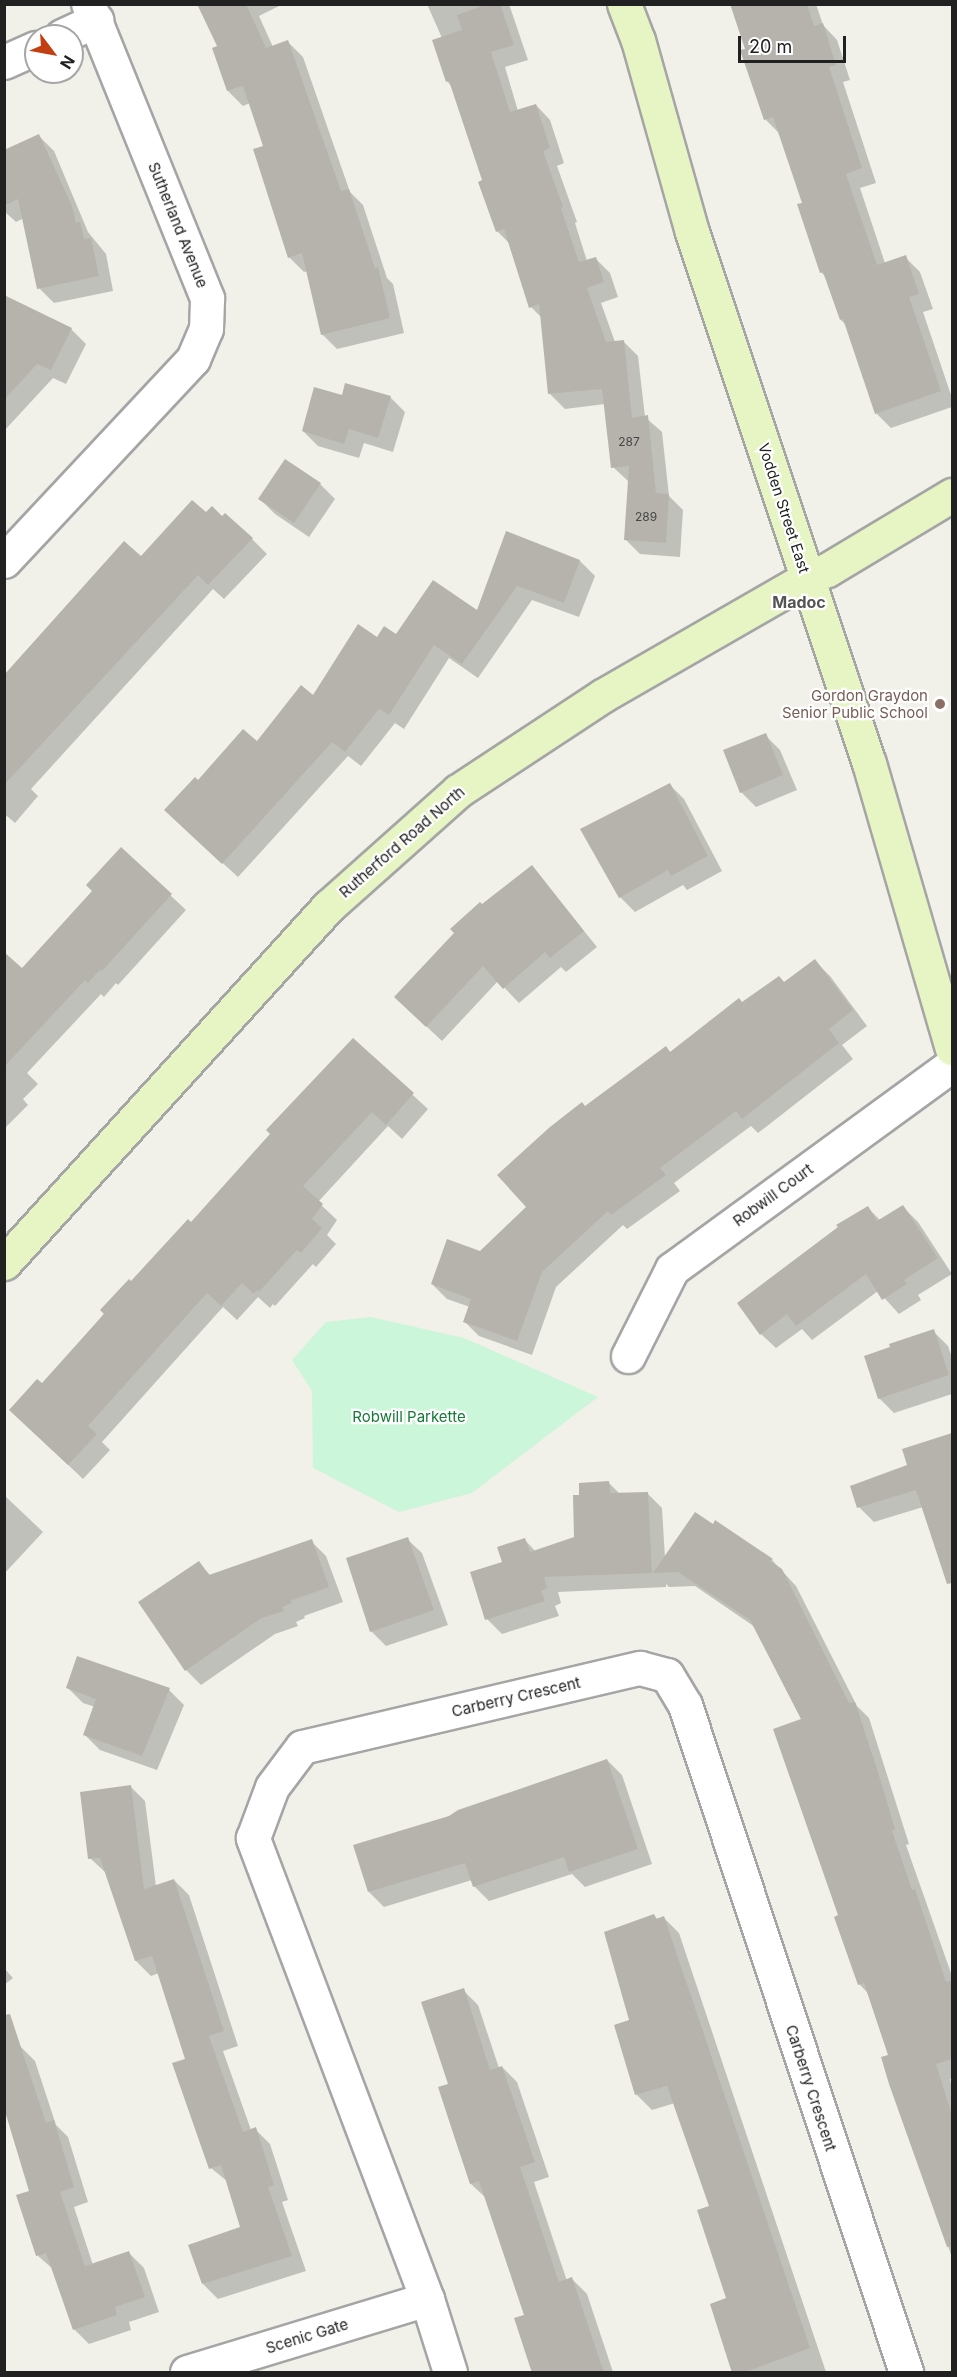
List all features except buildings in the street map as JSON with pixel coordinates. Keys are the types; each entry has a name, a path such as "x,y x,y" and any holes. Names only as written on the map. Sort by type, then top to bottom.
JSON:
{"street":[{"name":"Vodden Street East","path":"624,4 638,40 692,232 869,763 952,1048"},
{"path":"77,24 92,12"},
{"name":"Sutherland Avenue","path":"4,561 193,359 206,329 207,298 92,12"},
{"path":"4,62 24,53"},
{"name":"Rutherford Road North","path":"4,1263 329,906 458,791 602,696 807,578 827,570 952,495"},
{"name":"Robwill Court","path":"628,1356 672,1269 952,1065"},
{"name":"Carberry Crescent","path":"450,2373 427,2299 253,1838 272,1787 302,1747 640,1668 667,1675 685,1705 906,2373"},
{"name":"Scenic Gate","path":"187,2373 427,2299"}],"green space":[{"name":"Robwill Parkette","path":"371,1317 464,1338 598,1397 472,1493 399,1512 313,1468 312,1391 292,1360 326,1322"}],"place":[{"name":"Gordon Graydon Senior Public School","path":"940,704"}],"district":[{"name":"Madoc","path":"799,602"}]}
